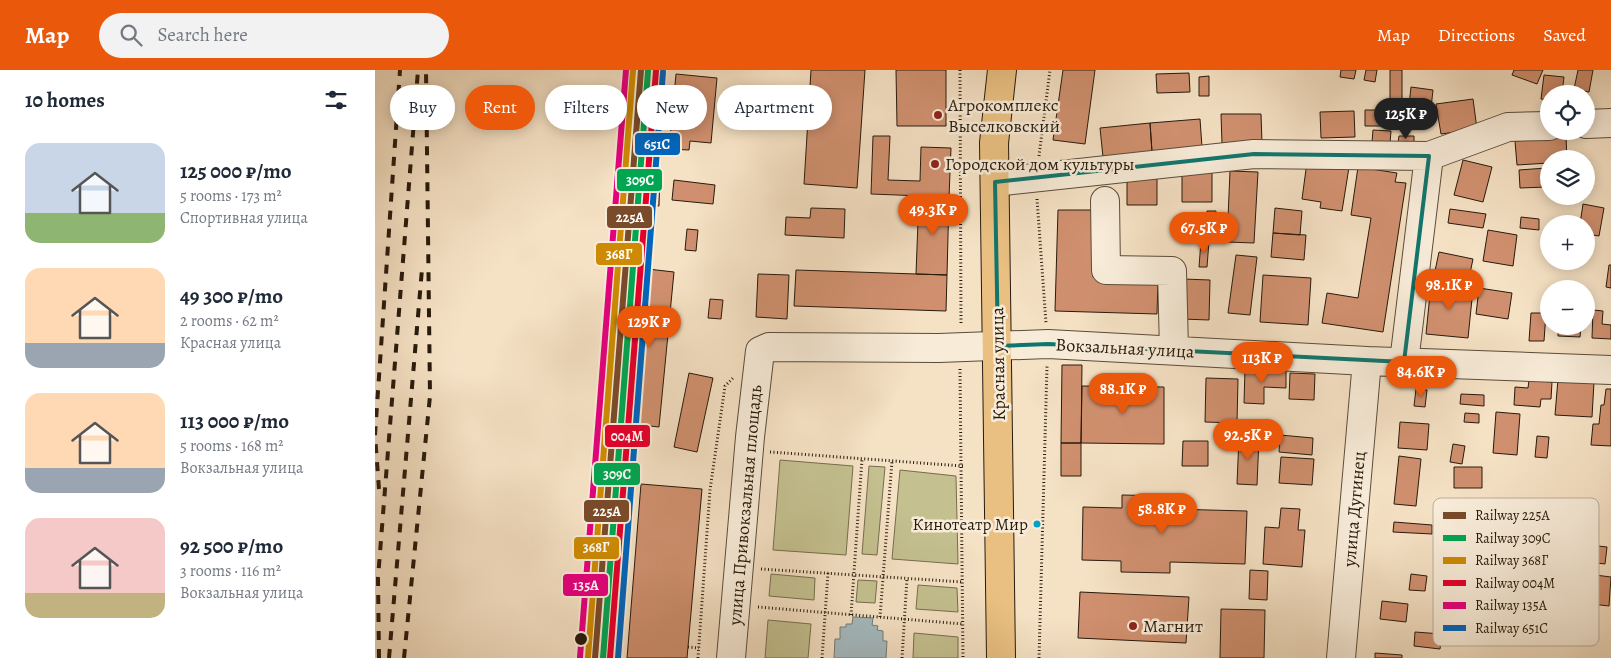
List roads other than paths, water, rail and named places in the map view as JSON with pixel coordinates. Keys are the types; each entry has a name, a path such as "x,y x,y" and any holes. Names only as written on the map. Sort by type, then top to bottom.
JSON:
{"main road":[{"name":"Красная улица","path":"1001,658 994,143 1002,70"}],"street":[{"path":"1595,124 1611,123"},
{"path":"995,182 1254,154 1429,156 1508,127 1540,126"},
{"path":"1404,362 1429,156"},
{"path":"1105,201 1106,270 1172,271 1174,350"},
{"name":"Вокзальная улица","path":"760,351 769,347 1048,344 1367,361 1611,370"},
{"name":"улица Привокзальная площадь","path":"731,658 750,436 760,351"},
{"name":"улица Дугинец","path":"1341,658 1367,361"}],"water":[{"path":"853,617 873,618 872,625 878,626 877,630 883,631 883,641 887,641 886,658 834,658 835,639 840,639 840,627 852,624"}],"railway":[{"path":"379,489 375,435 400,70"},
{"path":"379,658 378,578 418,70"},
{"path":"404,658 430,396 426,70"},
{"path":"389,658 422,269"}],"rail line":[{"name":"135А","path":"580,657 626,70"},
{"name":"368Г","path":"588,657 633,70"},
{"name":"225А","path":"595,658 641,70"},
{"name":"309С","path":"603,658 648,71"},
{"name":"004М","path":"610,658 656,71"},
{"name":"651С","path":"618,658 663,72"}],"place":[{"name":"Агрокомплекс Выселковский","path":"938,115"},
{"name":"Городской дом культуры","path":"935,164"},
{"name":"Кинотеатр Мир","path":"1037,524"},
{"name":"Магнит","path":"1133,626"}]}
